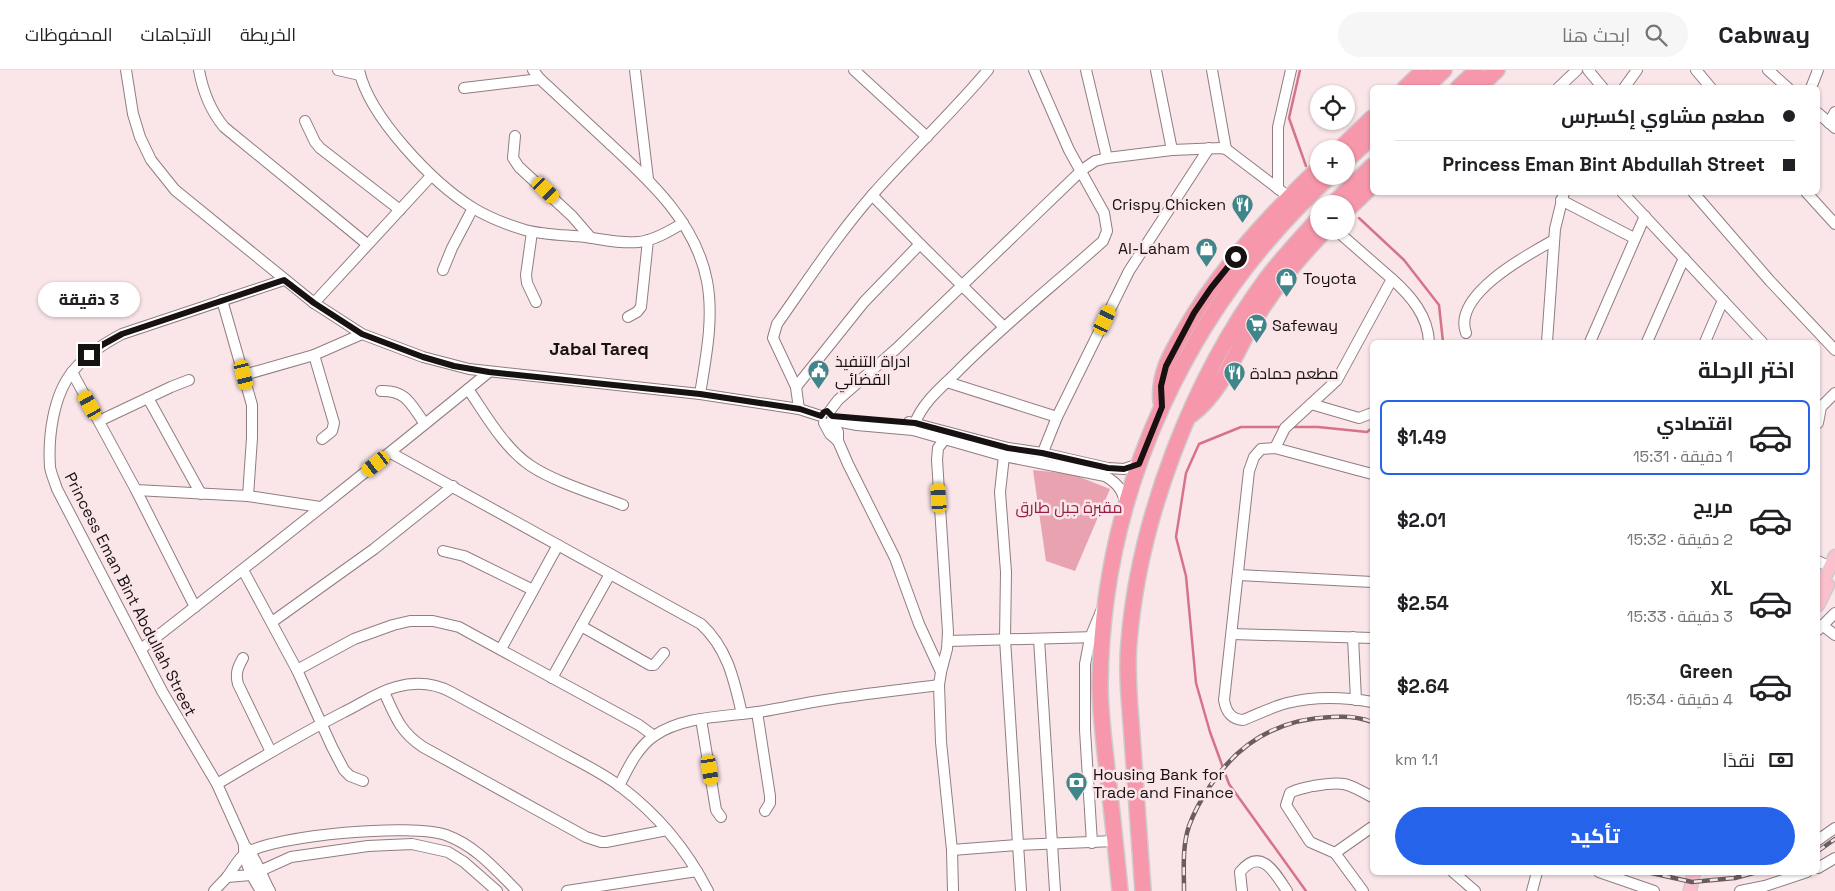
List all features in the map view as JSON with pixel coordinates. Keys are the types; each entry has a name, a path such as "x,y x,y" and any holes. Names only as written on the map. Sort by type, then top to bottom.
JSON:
{"highway":[{"path":"1409,85 1424,70"},
{"path":"1428,85 1444,70"},
{"path":"1461,85 1478,70"},
{"path":"1481,85 1497,70"},
{"path":"1349,140 1370,120"},
{"path":"1355,152 1370,138"},
{"path":"1341,195 1370,168"},
{"path":"1162,407 1161,386 1166,366 1194,313 1211,288 1263,223 1283,193 1310,174"},
{"path":"1120,891 1100,696 1096,637 1105,604 1125,503 1162,407 1192,347 1224,297 1275,233 1321,185"},
{"path":"1355,202 1370,188"},
{"path":"1143,891 1128,680 1129,643 1137,584 1151,526 1167,471 1203,383 1249,316 1267,278 1310,228"},
{"path":"1249,316 1278,286 1316,240"},
{"path":"1211,288 1224,297"}],"main road":[{"path":"1820,588 1833,564"},
{"path":"1820,600 1833,564"},
{"path":"1683,891 1686,875"},
{"path":"1690,891 1694,875"}],"street":[{"path":"126,70 133,114 140,137 151,160 161,174 186,201 284,280 314,303 362,334 441,362 469,369 700,394 800,409 857,425 913,430 1004,456 1041,457 1116,469 1124,469 1139,464"},
{"path":"199,70 210,108 224,127 367,244"},
{"path":"338,70 359,73 373,103 388,126 431,176 473,208 507,224 532,232 629,242 648,240 683,223"},
{"path":"533,70 540,79 648,179 683,223 696,246 708,283 710,311 700,394"},
{"path":"635,70 648,179"},
{"path":"854,70 927,137"},
{"path":"800,409 796,387 773,338 777,324 829,250 872,195 988,70"},
{"path":"915,423 930,400 947,382 1004,327 1103,241 1106,236 1107,226 1104,213 1082,170 1069,150 1034,70"},
{"path":"1086,70 1107,158"},
{"path":"1156,70 1172,150"},
{"path":"1212,70 1226,149"},
{"path":"1283,193 1278,127 1291,70"},
{"path":"1561,85 1577,70"},
{"path":"1588,70 1600,85"},
{"path":"1626,85 1637,70"},
{"path":"1696,70 1708,85"},
{"path":"1768,70 1785,85"},
{"path":"1812,85 1818,70"},
{"path":"464,88 540,79"},
{"path":"1820,115 1832,125 1835,112"},
{"path":"305,121 320,148 400,210"},
{"path":"515,136 514,158 519,167 559,203 592,238"},
{"path":"1041,457 1057,417 1129,271 1209,148"},
{"path":"828,418 838,400 896,349 1082,170 1095,161 1172,150 1226,149 1283,193"},
{"path":"314,303 431,176"},
{"path":"872,195 1004,327"},
{"path":"1625,195 1760,340"},
{"path":"1696,195 1770,281 1835,350"},
{"path":"1809,195 1835,224"},
{"path":"1547,340 1554,240 1563,196 1634,238"},
{"path":"443,270 473,208"},
{"path":"1591,340 1645,216"},
{"path":"532,232 526,276 527,283 536,302"},
{"path":"628,317 637,312 641,307 648,240"},
{"path":"1347,240 1407,293 1419,309 1426,325 1429,340"},
{"path":"1466,333 1463,320 1480,290 1517,262 1554,240"},
{"path":"796,387 864,302 920,244"},
{"path":"1648,340 1684,258"},
{"path":"1275,448 1285,428 1340,376 1392,279"},
{"name":"Princess Eman Bint Abdullah Street","path":"261,891 246,850 217,784 162,691 57,489 50,469 50,430 53,414 63,388 72,372 102,345 122,334 284,280"},
{"path":"222,300 252,405 248,496"},
{"path":"1706,340 1723,300"},
{"path":"244,375 314,354 362,334"},
{"path":"314,354 334,423 332,431 322,439"},
{"path":"72,372 136,490 195,607"},
{"path":"141,649 391,453 489,372"},
{"path":"99,421 189,380"},
{"path":"947,382 1057,417"},
{"path":"468,390 510,446 530,466 623,505"},
{"path":"381,391 399,392 425,424"},
{"path":"1820,404 1835,393"},
{"path":"148,398 200,494"},
{"path":"1311,404 1359,418 1370,414"},
{"path":"828,418 915,423 1041,457 1113,480 1124,495 1125,503"},
{"path":"828,418 838,432 838,441 895,558 919,624 941,672"},
{"path":"945,439 938,448 936,460 948,641 939,685 942,750 952,850 953,891"},
{"path":"1370,473 1275,448 1261,449 1254,457 1249,471 1224,700 1225,709 1229,714 1243,720 1285,703 1300,700 1370,702"},
{"path":"391,453 689,617 711,633 730,665 742,714"},
{"path":"1004,456 1000,492 1006,572 1005,639 1021,891"},
{"path":"272,622 374,549 453,486"},
{"path":"136,490 248,496 320,507"},
{"path":"501,649 558,545"},
{"path":"443,551 464,556 533,590"},
{"path":"1820,561 1833,564"},
{"path":"243,570 297,670 344,770 350,776 363,781"},
{"path":"552,678 610,574"},
{"path":"1239,575 1370,582"},
{"path":"1835,613 1820,628 1835,635"},
{"path":"297,670 354,639 393,625 410,621 433,622 459,628 501,649 639,724 654,736"},
{"path":"581,626 650,665 654,665 664,653"},
{"path":"1232,634 1370,638"},
{"path":"948,641 1096,637 1085,664 1092,843"},
{"path":"1353,637 1356,700"},
{"path":"1039,638 1055,891"},
{"path":"243,658 237,670 238,684 271,752"},
{"path":"217,784 322,723 395,687 424,684 445,688 570,756 619,786 652,814 684,849 708,891"},
{"path":"619,786 632,761 654,736 676,726 701,720 824,700 939,685"},
{"path":"384,692 401,728 410,739 586,836 606,842 667,830"},
{"path":"757,712 770,800 765,811"},
{"path":"701,720 716,810 721,817"},
{"path":"1363,891 1335,853 1315,845 1300,829 1286,806 1290,794 1304,788 1334,782 1348,785 1370,795"},
{"path":"1335,853 1370,828"},
{"path":"1820,839 1835,828"},
{"path":"214,891 227,877 246,850 309,837 421,830 457,840 474,849 517,891"},
{"path":"952,850 1115,841"},
{"path":"227,877 255,873 291,857 368,846 412,844 448,852 464,862 497,891"},
{"path":"1820,867 1835,858"},
{"path":"1242,891 1240,872 1254,862 1259,861 1264,862 1273,870 1287,891"},
{"path":"567,891 697,871"},
{"name":"Princess Eman Bint Abdullah Street","path":"255,873 270,891"},
{"path":"1456,875 1475,891"},
{"path":"1532,891 1536,875"},
{"path":"1606,875 1634,888 1654,891"},
{"path":"1740,891 1765,886 1798,875"}],"green space":[{"name":"مقبرة جبل طارق","path":"1033,470 1072,474 1110,489 1075,571 1046,561"}],"waterway":[{"path":"1300,70 1289,118 1306,166"},
{"path":"1359,218 1404,260 1439,305 1443,340"},
{"path":"1283,427 1241,427 1199,444 1186,473 1176,537 1186,576 1196,683 1210,732 1229,784 1306,891"},
{"path":"1291,427 1318,427 1367,432 1370,430"}],"railway":[{"path":"1184,891 1184,850 1189,826 1196,810 1221,770 1247,745 1278,728 1294,722 1331,717 1357,718 1370,721"},
{"path":"1820,850 1835,839"},
{"path":"1660,875 1692,882 1735,878 1746,875"}],"place":[{"name":"Crispy Chicken","path":"1242,223"},
{"name":"Al-Laham","path":"1206,267"},
{"name":"Toyota","path":"1287,297"},
{"name":"Safeway","path":"1256,344"},
{"name":"ادراة التنفيذ القضائي","path":"819,389"},
{"name":"مطعم حمادة","path":"1234,392"},
{"name":"Housing Bank for Trade and Finance","path":"1077,802"}],"district":[{"name":"Jabal Tareq","path":"599,349"}],"route":[{"path":"89,355 122,334 284,280 314,303 362,334 423,357 469,369 700,394 800,409 821,416 827,411 832,416 905,421 1008,448 1042,453 1108,468 1124,469 1139,464 1162,407 1160,396 1162,376 1179,339 1211,288 1236,257"}]}
